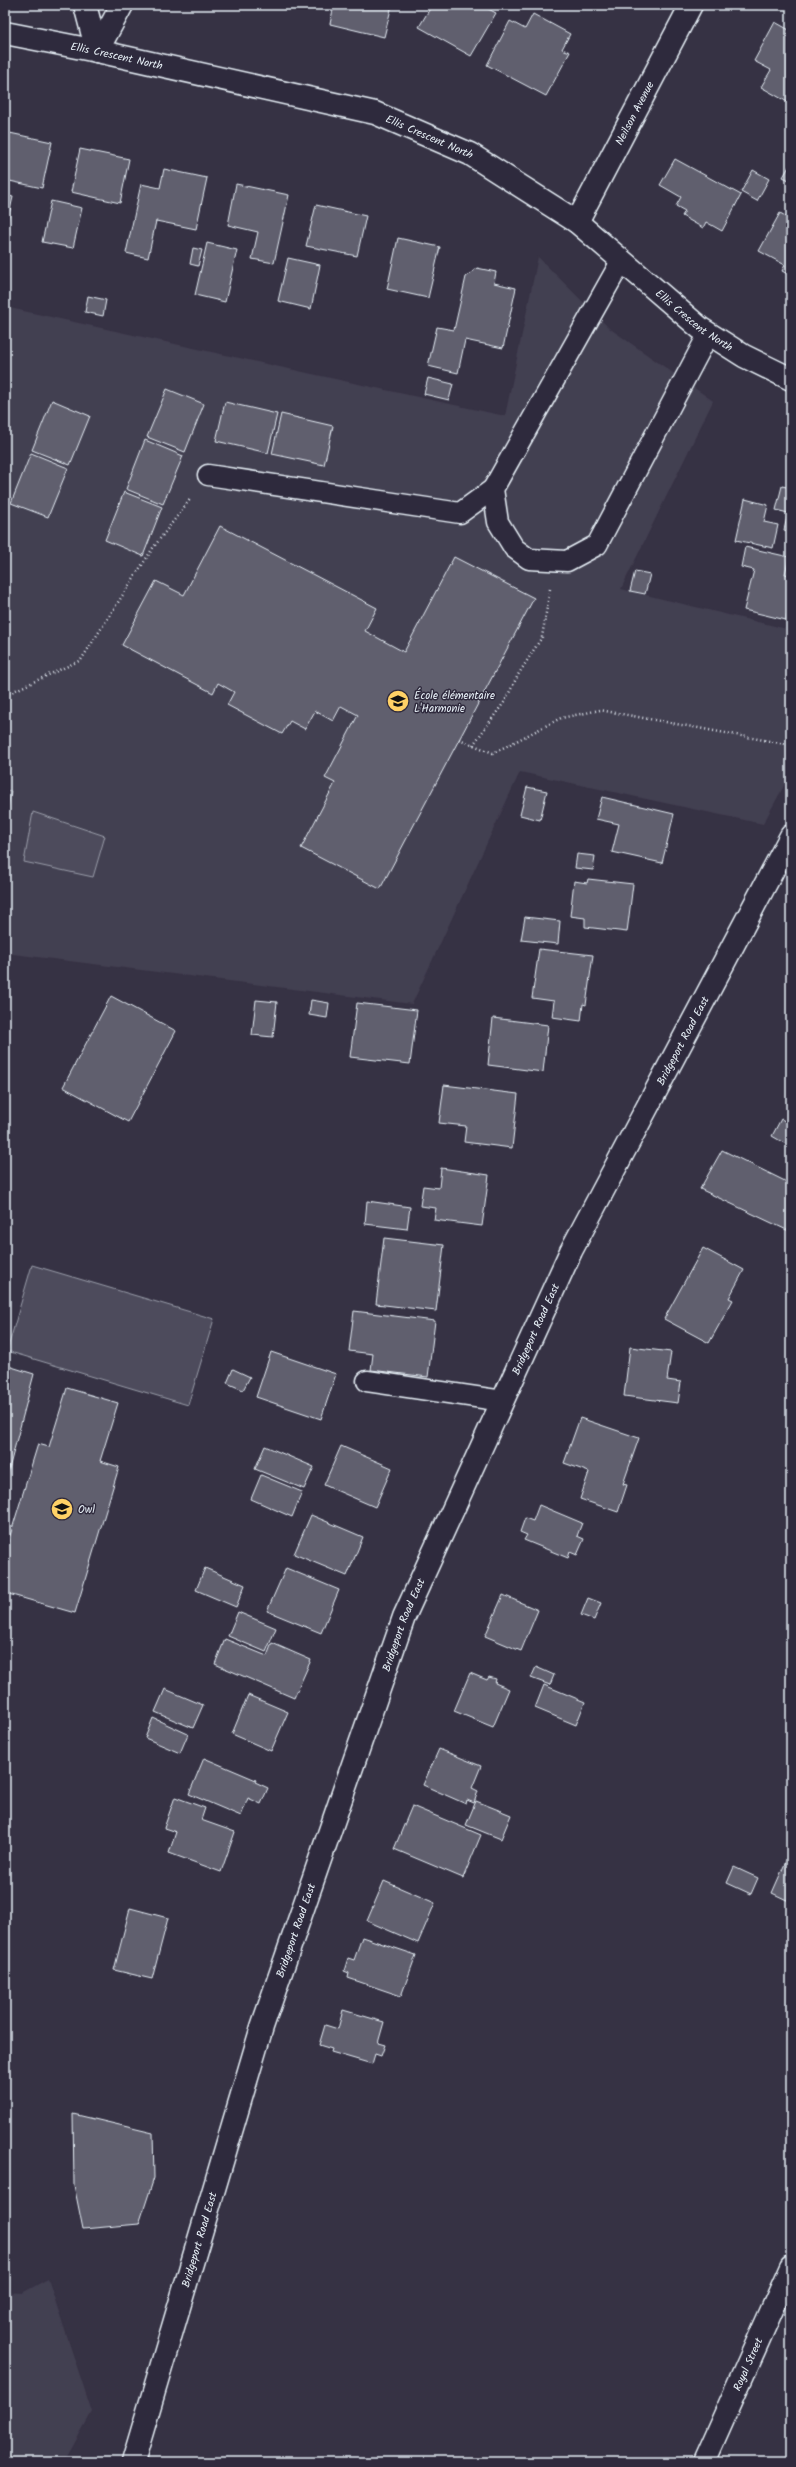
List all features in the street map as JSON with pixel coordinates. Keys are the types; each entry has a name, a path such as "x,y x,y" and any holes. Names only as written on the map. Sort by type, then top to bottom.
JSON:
{"main road":[{"path":"85,5 97,51"},
{"path":"97,51 122,5"},
{"name":"Neilson Avenue","path":"577,222 691,5"},
{"name":"Ellis Crescent North","path":"5,33 97,51 375,113 470,154 577,222 709,333 744,356 791,379"},
{"name":"Bridgeport Road East","path":"133,2462 262,2027 404,1617 571,1251 791,836"},
{"name":"Royal Street","path":"704,2462 791,2267"}],"lane":[{"path":"208,475 460,513 493,489 622,260"},
{"path":"493,489 498,522 514,548 529,559 567,561 597,545 709,333"},
{"path":"367,1381 503,1401"}],"path":[{"path":"5,695 81,660 153,548 208,475"},
{"path":"472,745 505,701 518,675 542,637 549,600 551,561"},
{"path":"459,739 493,753 561,718 600,710 791,745"}],"shaded area":[{"name":"École élémentaire L'Harmonie","path":"538,257 609,328 713,401 621,589 791,630 791,773 763,824 520,772 412,1004 5,953 5,307 505,416"},
{"path":"5,790 11,791 5,827"},
{"path":"33,812 105,836 93,877 24,862"},
{"path":"32,1265 214,1319 188,1405 7,1351"},
{"path":"48,2279 92,2412 64,2462 5,2462 5,2292 22,2293"}],"building":[{"path":"334,5 392,5 384,37 330,24"},
{"path":"432,5 481,5 496,13 471,56 419,27"},
{"path":"533,14 570,34 562,49 570,52 546,96 487,65 510,21 525,29"},
{"path":"775,22 791,31 791,104 761,87 771,70 754,61"},
{"path":"5,132 52,142 42,188 5,180"},
{"path":"80,149 129,159 120,203 71,192"},
{"path":"675,159 741,195 722,231 706,222 703,228 682,216 685,211 676,206 681,197 660,185"},
{"path":"791,163 791,181 783,177"},
{"path":"164,169 207,178 196,229 156,221 148,258 126,253 141,184 160,188"},
{"path":"753,170 769,179 757,201 741,192"},
{"path":"236,184 289,195 274,263 252,259 258,232 228,225"},
{"path":"5,195 13,197 5,232"},
{"path":"51,201 82,208 73,248 42,242"},
{"path":"316,205 366,216 357,256 306,246"},
{"path":"780,213 791,219 791,276 782,271 785,265 759,251"},
{"path":"398,238 440,247 428,298 387,289"},
{"path":"207,243 237,250 225,302 195,295"},
{"path":"193,248 202,250 198,266 190,264"},
{"path":"288,258 320,265 311,309 278,301"},
{"path":"477,268 496,272 494,283 516,288 503,348 465,340 458,373 428,366 437,327 454,330 466,277"},
{"path":"88,296 106,300 103,316 85,312"},
{"path":"428,378 453,384 449,400 424,394"},
{"path":"167,389 204,404 185,452 147,437"},
{"path":"52,400 90,416 70,465 32,450"},
{"path":"225,402 277,414 268,453 216,441"},
{"path":"281,414 333,426 324,465 272,454"},
{"path":"145,440 183,456 163,504 126,489"},
{"path":"31,453 68,468 48,517 11,503"},
{"path":"782,486 791,488 791,532 784,530 788,513 776,510"},
{"path":"124,492 162,507 143,556 105,540"},
{"path":"745,499 768,505 764,522 778,525 773,548 736,540"},
{"path":"220,526 377,608 365,631 404,652 454,557 534,598 380,889 301,848 335,783 325,778 358,715 341,706 333,721 315,711 305,729 290,721 282,734 227,705 234,692 218,683 213,693 122,645 156,581 184,595"},
{"path":"745,547 789,557 785,574 791,575 791,598 786,620 744,610 754,570 741,567"},
{"path":"635,571 650,574 645,594 630,591"},
{"path":"527,787 547,791 540,820 520,815"},
{"path":"602,797 674,814 662,863 612,852 619,824 596,819"},
{"path":"577,854 595,856 593,870 575,868"},
{"path":"588,879 633,884 627,932 585,927 585,918 570,916 574,881 587,883"},
{"path":"525,917 560,921 558,944 521,940"},
{"path":"539,949 593,955 586,1005 583,1004 581,1021 552,1017 554,1001 532,998"},
{"path":"111,996 176,1031 128,1122 63,1087"},
{"path":"256,1000 277,1002 273,1037 252,1035"},
{"path":"311,1000 329,1003 327,1018 309,1015"},
{"path":"357,1003 417,1010 410,1064 350,1057"},
{"path":"493,1018 548,1025 543,1072 488,1065"},
{"path":"444,1085 518,1094 512,1148 464,1142 466,1126 439,1123"},
{"path":"781,1119 789,1123 791,1120 791,1147 772,1136"},
{"path":"722,1150 791,1184 791,1232 700,1189"},
{"path":"441,1168 489,1175 482,1226 434,1220 436,1208 420,1206 423,1186 439,1188"},
{"path":"367,1201 410,1207 407,1229 365,1224"},
{"path":"384,1238 444,1245 436,1311 376,1304"},
{"path":"703,1248 744,1270 729,1298 733,1300 709,1343 664,1319"},
{"path":"354,1311 435,1321 428,1377 371,1370 373,1354 349,1351"},
{"path":"630,1347 671,1352 667,1380 681,1382 678,1403 624,1396"},
{"path":"271,1352 336,1374 321,1419 256,1397"},
{"path":"5,1365 34,1374 5,1484"},
{"path":"233,1369 250,1377 243,1390 227,1383"},
{"name":"Owl","path":"67,1388 118,1403 100,1461 119,1467 75,1613 5,1593 5,1552 38,1444 49,1447"},
{"path":"580,1418 639,1438 623,1484 627,1485 618,1512 580,1499 589,1472 564,1463"},
{"path":"265,1446 314,1467 304,1489 255,1469"},
{"path":"341,1446 392,1468 375,1507 324,1485"},
{"path":"261,1475 302,1492 292,1517 251,1499"},
{"path":"539,1505 582,1523 577,1536 584,1539 577,1555 570,1552 568,1558 524,1540 527,1535 520,1532 525,1518 533,1521"},
{"path":"311,1515 363,1537 347,1576 294,1554"},
{"path":"205,1568 245,1585 236,1607 196,1590"},
{"path":"286,1568 339,1590 321,1633 267,1611"},
{"path":"503,1595 538,1610 521,1651 485,1636"},
{"path":"588,1598 601,1603 594,1620 581,1615"},
{"path":"238,1612 276,1628 266,1652 228,1636"},
{"path":"225,1639 267,1656 272,1643 311,1660 294,1698 215,1664"},
{"path":"536,1667 554,1675 550,1685 531,1678"},
{"path":"470,1673 487,1680 489,1677 496,1679 495,1683 509,1689 493,1727 454,1711"},
{"path":"544,1685 585,1702 576,1725 535,1708"},
{"path":"165,1689 203,1705 193,1728 155,1712"},
{"path":"248,1695 288,1712 271,1751 232,1734"},
{"path":"153,1718 188,1734 180,1753 145,1738"},
{"path":"439,1749 481,1766 472,1788 478,1791 474,1803 467,1800 466,1804 423,1785"},
{"path":"204,1758 256,1780 255,1782 268,1788 261,1804 248,1798 241,1816 189,1794"},
{"path":"175,1797 205,1808 201,1820 235,1832 221,1872 169,1853 176,1832 164,1828"},
{"path":"476,1801 511,1815 501,1839 466,1825"},
{"path":"412,1806 481,1835 463,1878 394,1849"},
{"path":"791,1850 791,1902 772,1893"},
{"path":"734,1867 758,1878 751,1894 727,1883"},
{"path":"384,1881 435,1903 418,1943 367,1921"},
{"path":"130,1908 168,1918 152,1979 114,1970"},
{"path":"362,1937 416,1955 401,1996 348,1978 349,1973 344,1971 348,1958 354,1960"},
{"path":"343,2010 384,2022 378,2043 385,2045 381,2056 375,2054 372,2064 331,2052 332,2049 319,2045 325,2025 338,2029"},
{"path":"73,2114 153,2133 154,2178 139,2224 83,2229 74,2185"}],"place":[{"name":"École élémentaire L'Harmonie","path":"398,701"},
{"name":"Owl","path":"62,1509"}]}
